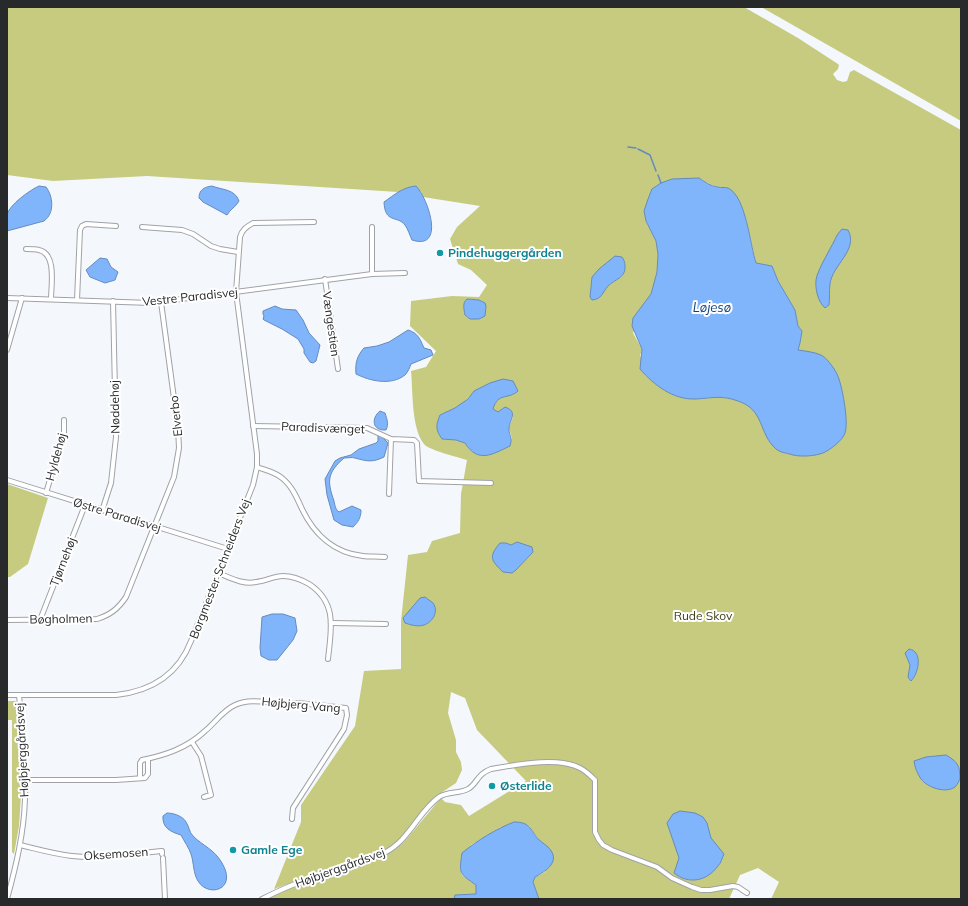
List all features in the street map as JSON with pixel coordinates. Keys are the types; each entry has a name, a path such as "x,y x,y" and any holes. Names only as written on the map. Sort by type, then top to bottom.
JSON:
{"street":[{"name":"Borgmester Schneiders Vej","path":"7,695 116,695 140,691 152,686 169,674 182,659 190,646 253,485 256,467 257,454 254,426 236,292 240,237 246,226 253,223 314,222"},
{"path":"77,300 80,230 82,226 86,224 116,226"},
{"path":"142,227 182,230 193,234 215,248 238,252"},
{"path":"372,227 372,274"},
{"path":"26,249 40,250 45,253 50,260 52,267 51,299"},
{"name":"Vestre Paradisvej","path":"7,298 161,302 372,274 405,274"},
{"name":"Vængestien","path":"325,280 338,369"},
{"path":"7,350 22,298"},
{"name":"Nøddehøj","path":"102,511 111,483 116,436 113,301"},
{"name":"Elverbo","path":"154,526 174,477 179,448 178,428 161,302"},
{"name":"Hyldehøj","path":"46,493 64,434 64,420"},
{"name":"Paradisvænget","path":"254,426 367,428 391,439 414,440 417,443 419,481 491,483"},
{"path":"389,494 391,439"},
{"path":"256,467 276,474 288,483 315,532 327,542 351,554 363,556 385,556"},
{"name":"Østre Paradisvej","path":"7,480 102,511 228,549"},
{"name":"Tjørnehøj","path":"40,620 85,505"},
{"name":"Bøgholmen","path":"7,620 97,619 106,616 118,608 126,597 154,526"},
{"path":"218,573 239,582 247,583 284,576 306,582 315,588 327,604 331,614 332,624 328,659"},
{"path":"332,624 386,624"},
{"name":"Højbjerggårdsvej","path":"7,899 20,845 25,801 25,752 19,695"},
{"name":"Højbjerg Vang","path":"148,759 182,748 206,731 222,713 233,706 245,702 257,701 291,704 298,703 346,708 347,715 344,729 293,808 292,819"},
{"path":"192,742 201,756 211,795 204,797"},
{"path":"26,780 116,780 145,778 148,774 148,759 142,760 140,763 140,778"},
{"name":"Højbjerggårdsvej","path":"262,899 300,882 347,868 385,853 402,840 430,805 439,797 469,789 478,777 485,771 528,763 570,764 580,768 594,780 595,832 603,845 612,850 657,867 672,878 701,890 733,886 738,887 747,893"},
{"name":"Oksemosen","path":"20,845 71,856 91,857 162,851 165,899"}],"green space":[{"name":"Rude Skov","path":"7,7 744,7 798,38 838,64 838,69 833,74 837,80 843,82 847,81 850,72 854,70 961,130 961,899 771,899 779,882 758,868 740,875 729,899 539,899 533,882 535,877 545,872 549,848 539,840 529,826 501,827 471,845 460,868 462,875 476,885 476,894 455,895 454,899 266,899 299,885 348,871 396,849 404,842 441,798 445,802 461,805 469,816 526,781 477,730 465,698 451,692 448,713 456,740 456,752 461,762 462,770 456,783 428,804 393,846 349,865 298,880 274,889 301,822 301,805 355,726 364,671 401,669 401,621 408,555 427,552 432,541 460,533 461,494 467,460 437,451 427,446 424,444 417,429 413,409 411,371 426,367 436,351 410,326 411,301 452,296 479,297 487,285 471,270 458,264 450,239 457,227 480,206 423,197 421,191 403,190 398,192 147,176 53,181 7,175","holes":["699,178 712,185 727,188 746,219 756,263 772,266 778,281 795,310 798,326 802,331 797,351 837,374 842,393 790,454 775,448 762,422 754,410 748,405 734,399 718,397 695,399 640,356 642,349 633,333 651,294 657,272 658,254 656,241 646,221","837,235 843,258 832,276 829,305 825,308 831,248","624,261 625,270 622,276 590,297 592,277","467,299 479,300 485,303 479,319 470,319 465,315","474,391 514,394 498,400 493,409 497,412 513,417 509,428 512,439 493,451 482,455 476,454 470,450 465,443 456,440 442,439 440,415 455,408 467,399","511,545 533,552 516,570"]},
{"path":"761,7 961,7 961,121"},
{"path":"7,484 48,498 28,564 10,577 7,577"},
{"path":"7,701 16,701 22,780 19,826 14,854 12,852 12,720 7,720"}],"water":[{"name":"Løjesø","path":"699,178 712,186 728,188 734,193 743,210 756,263 772,266 778,281 795,310 798,326 802,331 798,350 812,352 826,358 837,374 844,403 846,428 842,439 823,453 800,456 780,451 770,443 757,416 747,405 727,398 717,397 688,399 680,397 658,386 640,369 642,349 632,326 633,318 651,294 657,272 658,254 656,241 646,221 644,211 652,189 661,183 672,179"},
{"path":"39,186 46,187 50,195 52,204 48,218 44,221 7,231 7,215 9,211 25,194"},
{"path":"212,186 228,190 237,197 239,201 227,215 203,202 199,198 202,189"},
{"path":"416,186 421,192 425,201 431,222 429,238 422,241 412,240 405,225 389,216 385,209 384,202 403,190"},
{"path":"842,229 848,230 850,244 848,251 832,277 829,305 825,308 820,302 816,287 816,280 822,264 837,235"},
{"path":"615,256 622,257 624,260 624,273 620,278 608,286 600,297 592,300 590,297 592,277"},
{"path":"100,258 107,259 111,267 118,272 115,280 105,283 90,277 86,270"},
{"path":"467,299 479,300 485,303 485,316 479,319 470,319 465,315 464,304"},
{"path":"275,306 282,309 296,310 309,333 320,345 316,361 313,363 310,362 298,339 263,319 263,311"},
{"path":"408,330 420,339 424,348 431,350 433,355 411,364 405,375 393,380 380,381 368,379 356,374 357,360 364,348 389,342"},
{"path":"503,379 513,381 518,391 514,394 500,398 493,409 498,412 505,407 512,411 509,426 511,438 510,446 492,454 480,455 470,449 465,443 456,440 442,439 437,427 440,415 455,408 468,399 474,391 490,383"},
{"path":"380,411 385,413 388,424 386,430 381,430 374,424 375,417"},
{"path":"378,435 388,443 384,457 369,461 344,458 334,468 330,478 330,488 337,510 339,512 352,506 361,510 359,520 353,527 342,525 334,520 327,495 325,479 335,461 351,455 359,449 376,443 378,441"},
{"path":"517,542 532,547 533,552 512,573 503,572 493,561 492,558 494,551 500,543 511,545"},
{"path":"425,597 435,606 435,613 432,619 427,624 422,626 414,626 405,623 403,618 420,598"},
{"path":"272,614 283,614 295,618 297,631 293,640 277,660 269,660 261,656 260,648 262,617"},
{"path":"909,649 916,654 918,658 918,668 911,681 908,677 910,665 905,653"},
{"path":"946,755 958,765 960,779 957,784 955,787 946,790 936,789 927,785 917,773 914,761 926,757"},
{"path":"680,811 695,813 703,817 707,823 711,838 724,854 721,862 714,871 698,880 686,879 674,873 679,858 667,823 673,814"},
{"path":"167,813 175,814 183,818 193,836 219,858 226,872 226,880 224,885 220,888 214,890 208,889 198,881 195,875 191,854 181,835 171,831 164,824 163,816"},
{"path":"514,822 527,825 538,839 552,852 553,861 551,865 544,872 535,877 533,882 539,899 454,899 455,895 476,894 476,885 463,875 461,869 462,853 487,835"}],"waterway":[{"path":"628,147 636,148"},
{"path":"638,149 650,155 656,171"},
{"path":"658,175 661,183"}],"place":[{"name":"Pindehuggergården","path":"440,253"},
{"name":"Østerlide","path":"492,786"},
{"name":"Gamle Ege","path":"233,850"}]}
